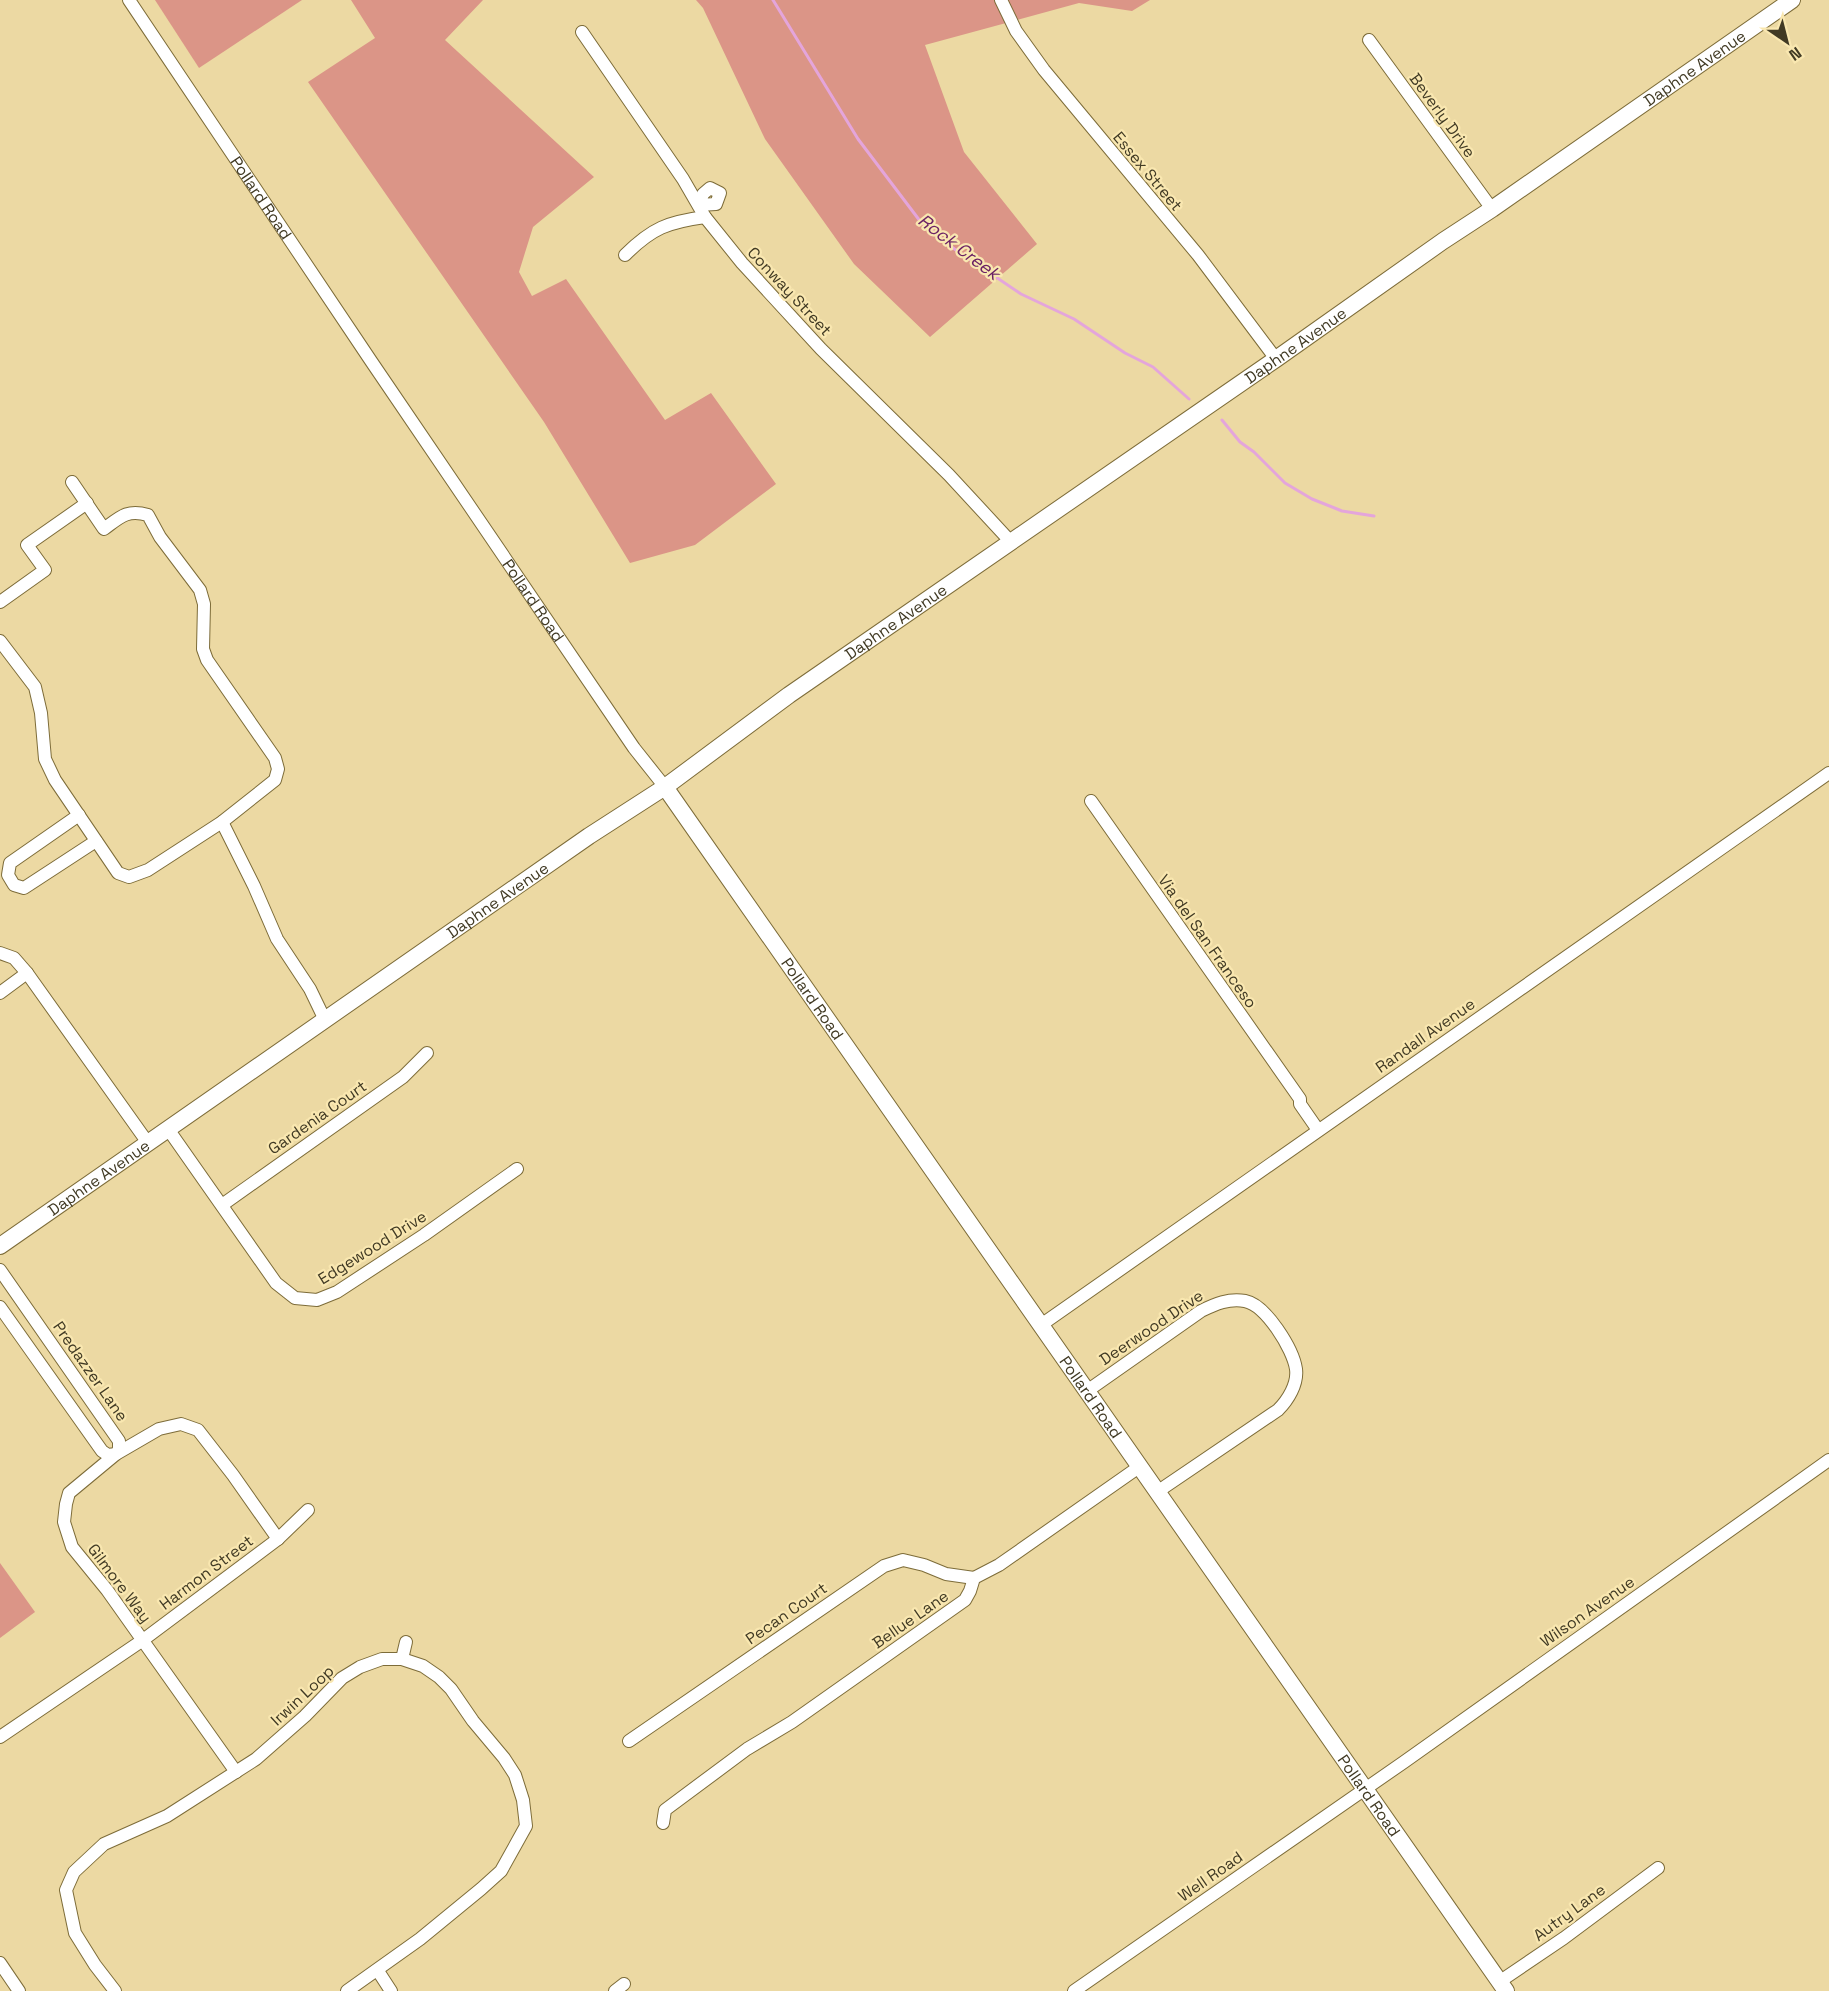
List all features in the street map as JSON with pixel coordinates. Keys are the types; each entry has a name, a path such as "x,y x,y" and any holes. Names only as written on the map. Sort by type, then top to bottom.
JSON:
{"street":[{"name":"Pollard Road","path":"129,0 634,748 665,787 1502,1986"},
{"name":"Essex Street","path":"1001,0 1016,31 1044,70 1198,255 1276,359"},
{"name":"Daphne Avenue","path":"0,1246 589,836 665,787 789,695 1792,0"},
{"name":"Conway Street","path":"582,32 670,160 705,217 742,263 788,314 949,476 1010,541"},
{"name":"Beverly Drive","path":"1369,39 1492,210"},
{"path":"625,255 640,240 657,229 676,221 705,217"},
{"path":"0,641 35,687 41,712 45,759 55,780 118,873 129,877 148,870 222,822 274,780 278,769 275,758 207,660 203,649 204,604 200,590 160,537 147,515 136,512 126,514 104,528 72,482"},
{"path":"0,602 45,570 27,545 87,503"},
{"name":"Randall Avenue","path":"1041,1325 1829,773"},
{"name":"Via del San Franceso","path":"1091,801 1300,1099 1306,1101 1321,1128"},
{"path":"79,815 10,863 8,874 14,885 24,888 96,841"},
{"path":"222,822 277,939 310,989 325,1020"},
{"path":"0,953 14,958 27,973 148,1143"},
{"path":"0,993 27,973"},
{"name":"Gardenia Court","path":"222,1205 403,1077 427,1053"},
{"name":"Edgewood Drive","path":"168,1129 276,1282 295,1298 317,1300 337,1293 517,1169"},
{"name":"Predazzer Lane","path":"0,1270 119,1441 116,1454"},
{"name":"Deerwood Drive","path":"1087,1391 1201,1311 1219,1302 1245,1301 1261,1308 1276,1327 1289,1348 1297,1370 1286,1403 1157,1492"},
{"path":"0,1307 102,1451 108,1455 116,1454"},
{"path":"29,1346 46,1334"},
{"name":"Gilmore Way","path":"236,1772 143,1640 72,1547 64,1522 66,1504 69,1493 116,1454 159,1429 181,1424 198,1430 233,1474 278,1539"},
{"name":"Wilson Avenue","path":"1364,1788 1404,1762 1829,1460"},
{"path":"974,1578 999,1565 1139,1467"},
{"name":"Harmon Street","path":"0,1737 143,1640 278,1539 308,1510"},
{"name":"Pecan Court","path":"629,1741 884,1566 903,1560 945,1574 974,1578"},
{"name":"Bellue Lane","path":"663,1823 664,1810 747,1749 792,1722 965,1600 974,1578"},
{"path":"402,1659 406,1642"},
{"name":"Irwin Loop","path":"115,1991 75,1933 66,1890 74,1872 104,1844 167,1815 256,1759 305,1716 342,1678 360,1667 382,1659 402,1659 423,1666 452,1689 486,1739 504,1758 515,1775 524,1800 526,1826 501,1871 453,1913 378,1971 347,1991"},
{"name":"Well Road","path":"1074,1991 1364,1788"},
{"name":"Autry Lane","path":"1502,1986 1658,1868"},
{"path":"0,1963 19,1991"},
{"path":"378,1971 391,1991"}],"shaded area":[{"path":"155,0 302,0 199,68"},
{"path":"351,0 483,0 445,40 594,177 533,227 519,272 532,296 566,279 665,420 711,393 776,484 695,545 630,563 544,422 308,82 375,38"},
{"path":"696,0 1150,0 1132,11 1079,3 925,45 964,152 1037,244 930,337 854,264 765,139 703,8"},
{"path":"0,1563 35,1612 0,1638"}],"waterway":[{"name":"Rock Creek","path":"773,0 858,139 920,221 953,248 1021,294 1074,319 1125,353 1153,367 1189,399"},
{"name":"Rock Creek","path":"1222,420 1240,442 1254,452 1285,483 1312,499 1342,511 1374,516"}]}
